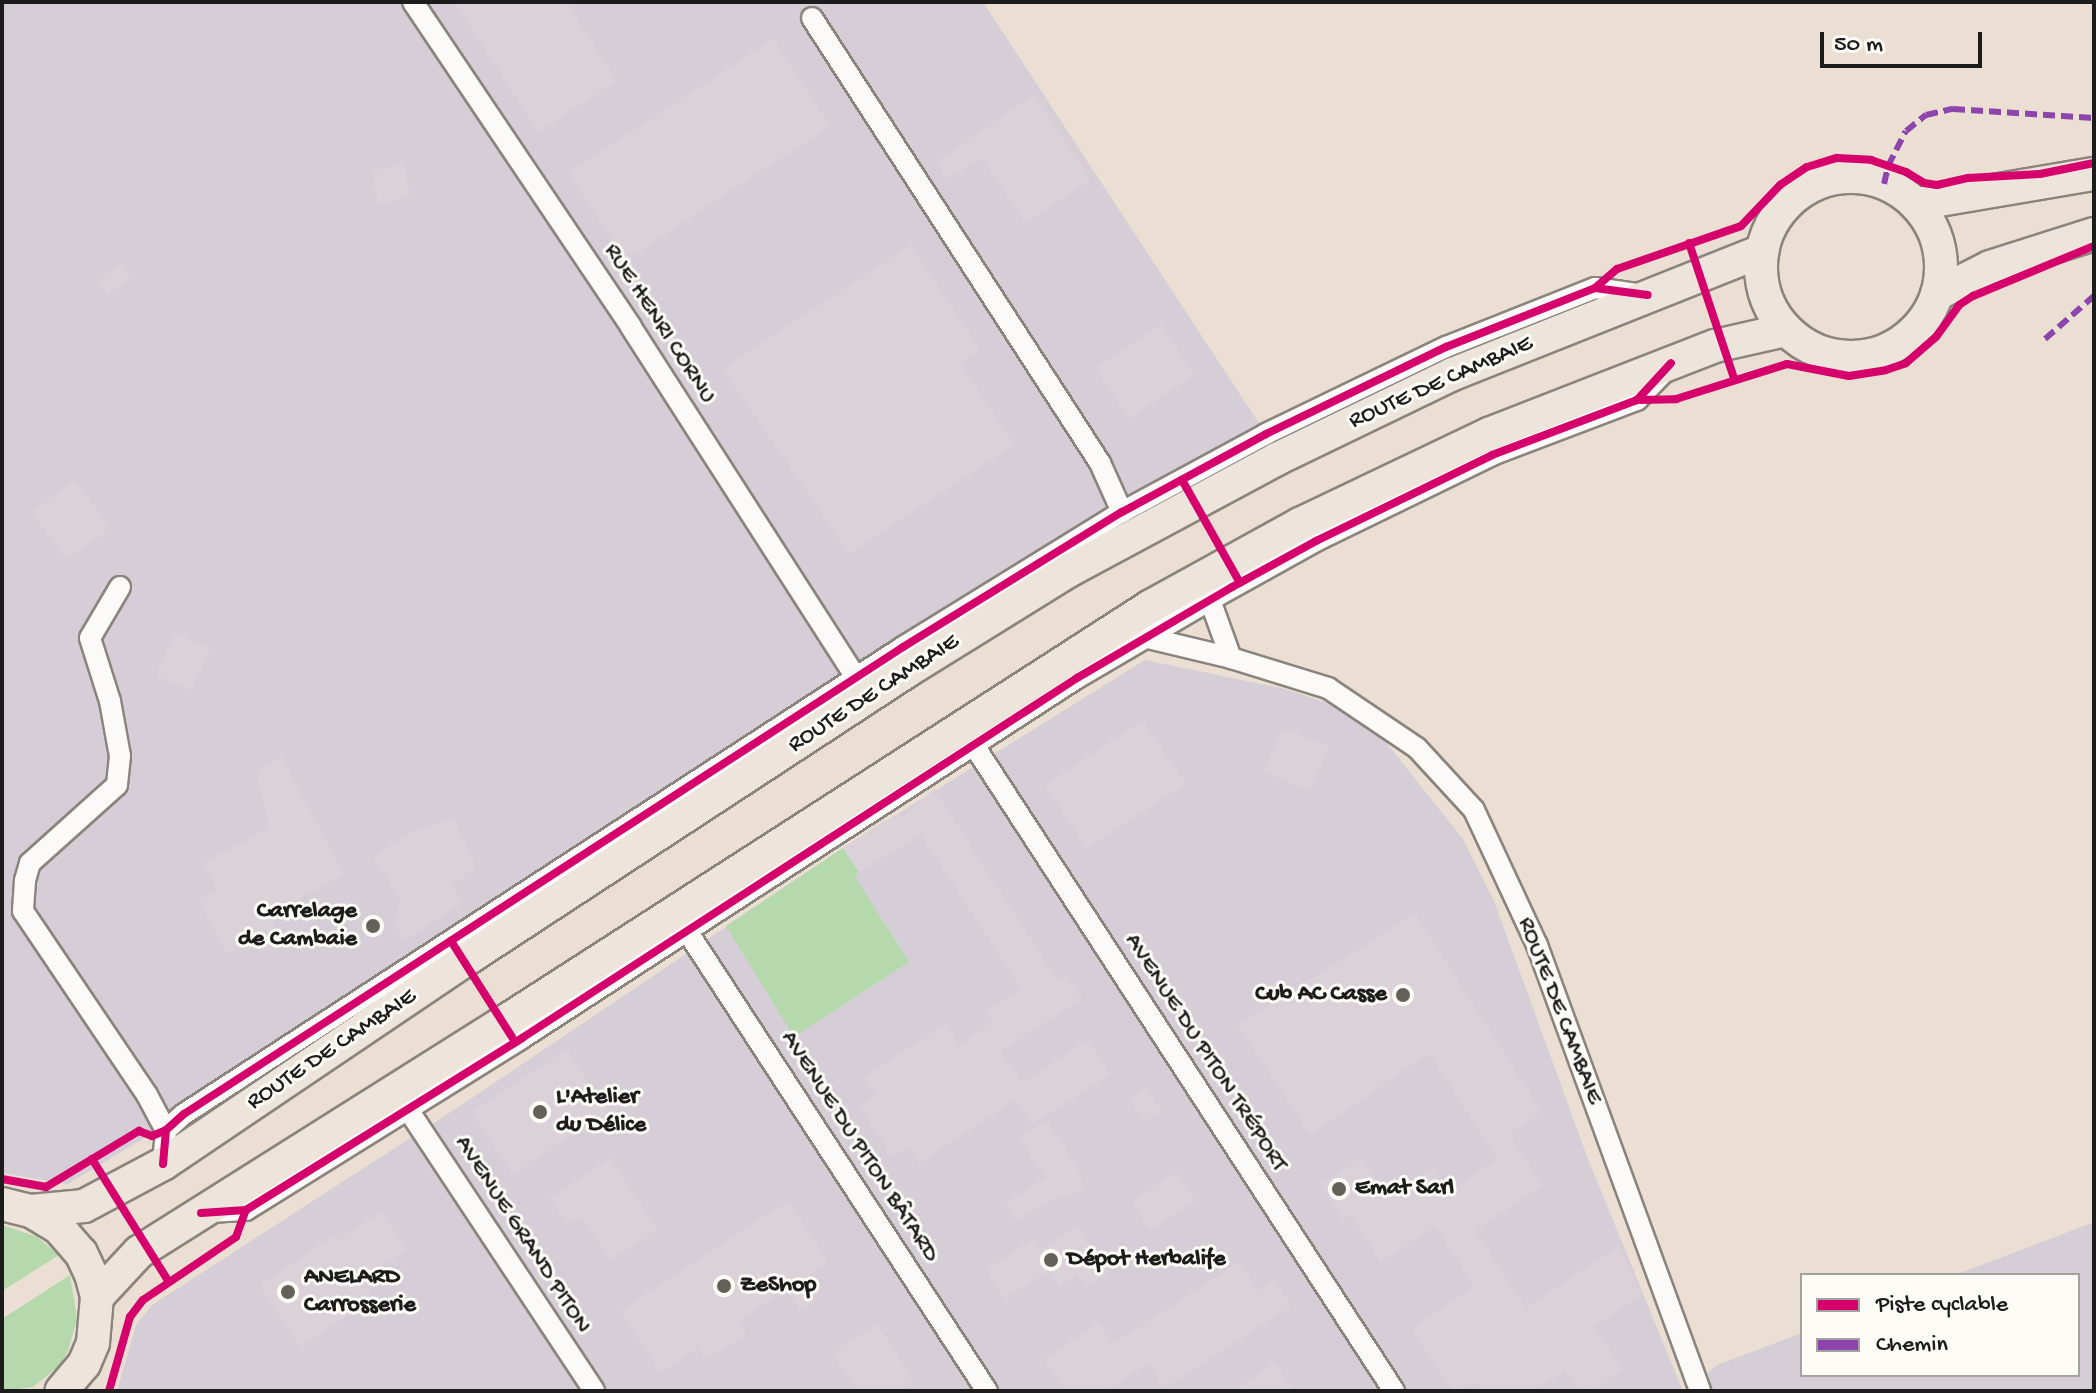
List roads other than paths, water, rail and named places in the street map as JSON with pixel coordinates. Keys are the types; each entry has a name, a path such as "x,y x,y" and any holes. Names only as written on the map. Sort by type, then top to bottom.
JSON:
{"main road":[{"path":"1916,204 2094,174"},
{"path":"1844,177 1866,178 1893,187 1916,204 1930,222 1938,243 1942,269 1937,294 1925,320 1906,340 1881,353 1853,358 1825,354 1786,330 1765,293 1762,251 1771,224 1788,202 1811,185 1844,177"},
{"path":"1937,294 1990,267 2094,234"},
{"name":"ROUTE DE CAMBAIE","path":"16,1208 84,1206 163,1164 470,957 907,671 1070,570 1277,459 1453,374 1762,251"},
{"path":"97,1297 139,1252 523,1011 1151,606 1300,524 1489,434 1715,346 1786,330"},
{"name":"ROUTE DE CAMBAIE","path":"16,1208 59,1228 81,1253 97,1297 93,1343 68,1388"}],"street":[{"name":"RUE HENRI CORNU","path":"413,2 615,302 856,678"},
{"path":"812,18 1100,463 1122,512"},
{"path":"166,1130 184,1114 856,678 1122,512 1266,434 1446,347 1595,288 1648,295"},
{"path":"201,1213 246,1210 522,1038 973,744 1210,600 1316,541 1492,455 1637,400 1671,363"},
{"path":"120,587 90,638 110,701 120,756 117,785 30,863 23,911 147,1095 166,1130 163,1164"},
{"path":"1210,600 1231,658"},
{"name":"ROUTE DE CAMBAIE","path":"1148,638 1231,658 1328,688 1417,748 1474,810 1537,945 1700,1391"},
{"name":"AVENUE DU PITON TRÉPORT","path":"973,744 1394,1391"},
{"name":"AVENUE DU PITON BÂTARD","path":"687,931 987,1391"},
{"name":"AVENUE GRAND PITON","path":"407,1108 594,1391"}],"place":[{"name":"Carrelage de Cambaie","path":"373,926"},
{"name":"Cub AC Casse","path":"1403,995"},
{"name":"L'Atelier du Délice","path":"540,1112"},
{"name":"Emat Sarl","path":"1339,1189"},
{"name":"Dépot Herbalife","path":"1051,1260"},
{"name":"ZeShop","path":"724,1286"},
{"name":"ANELARD Carrosserie","path":"288,1292"}]}
